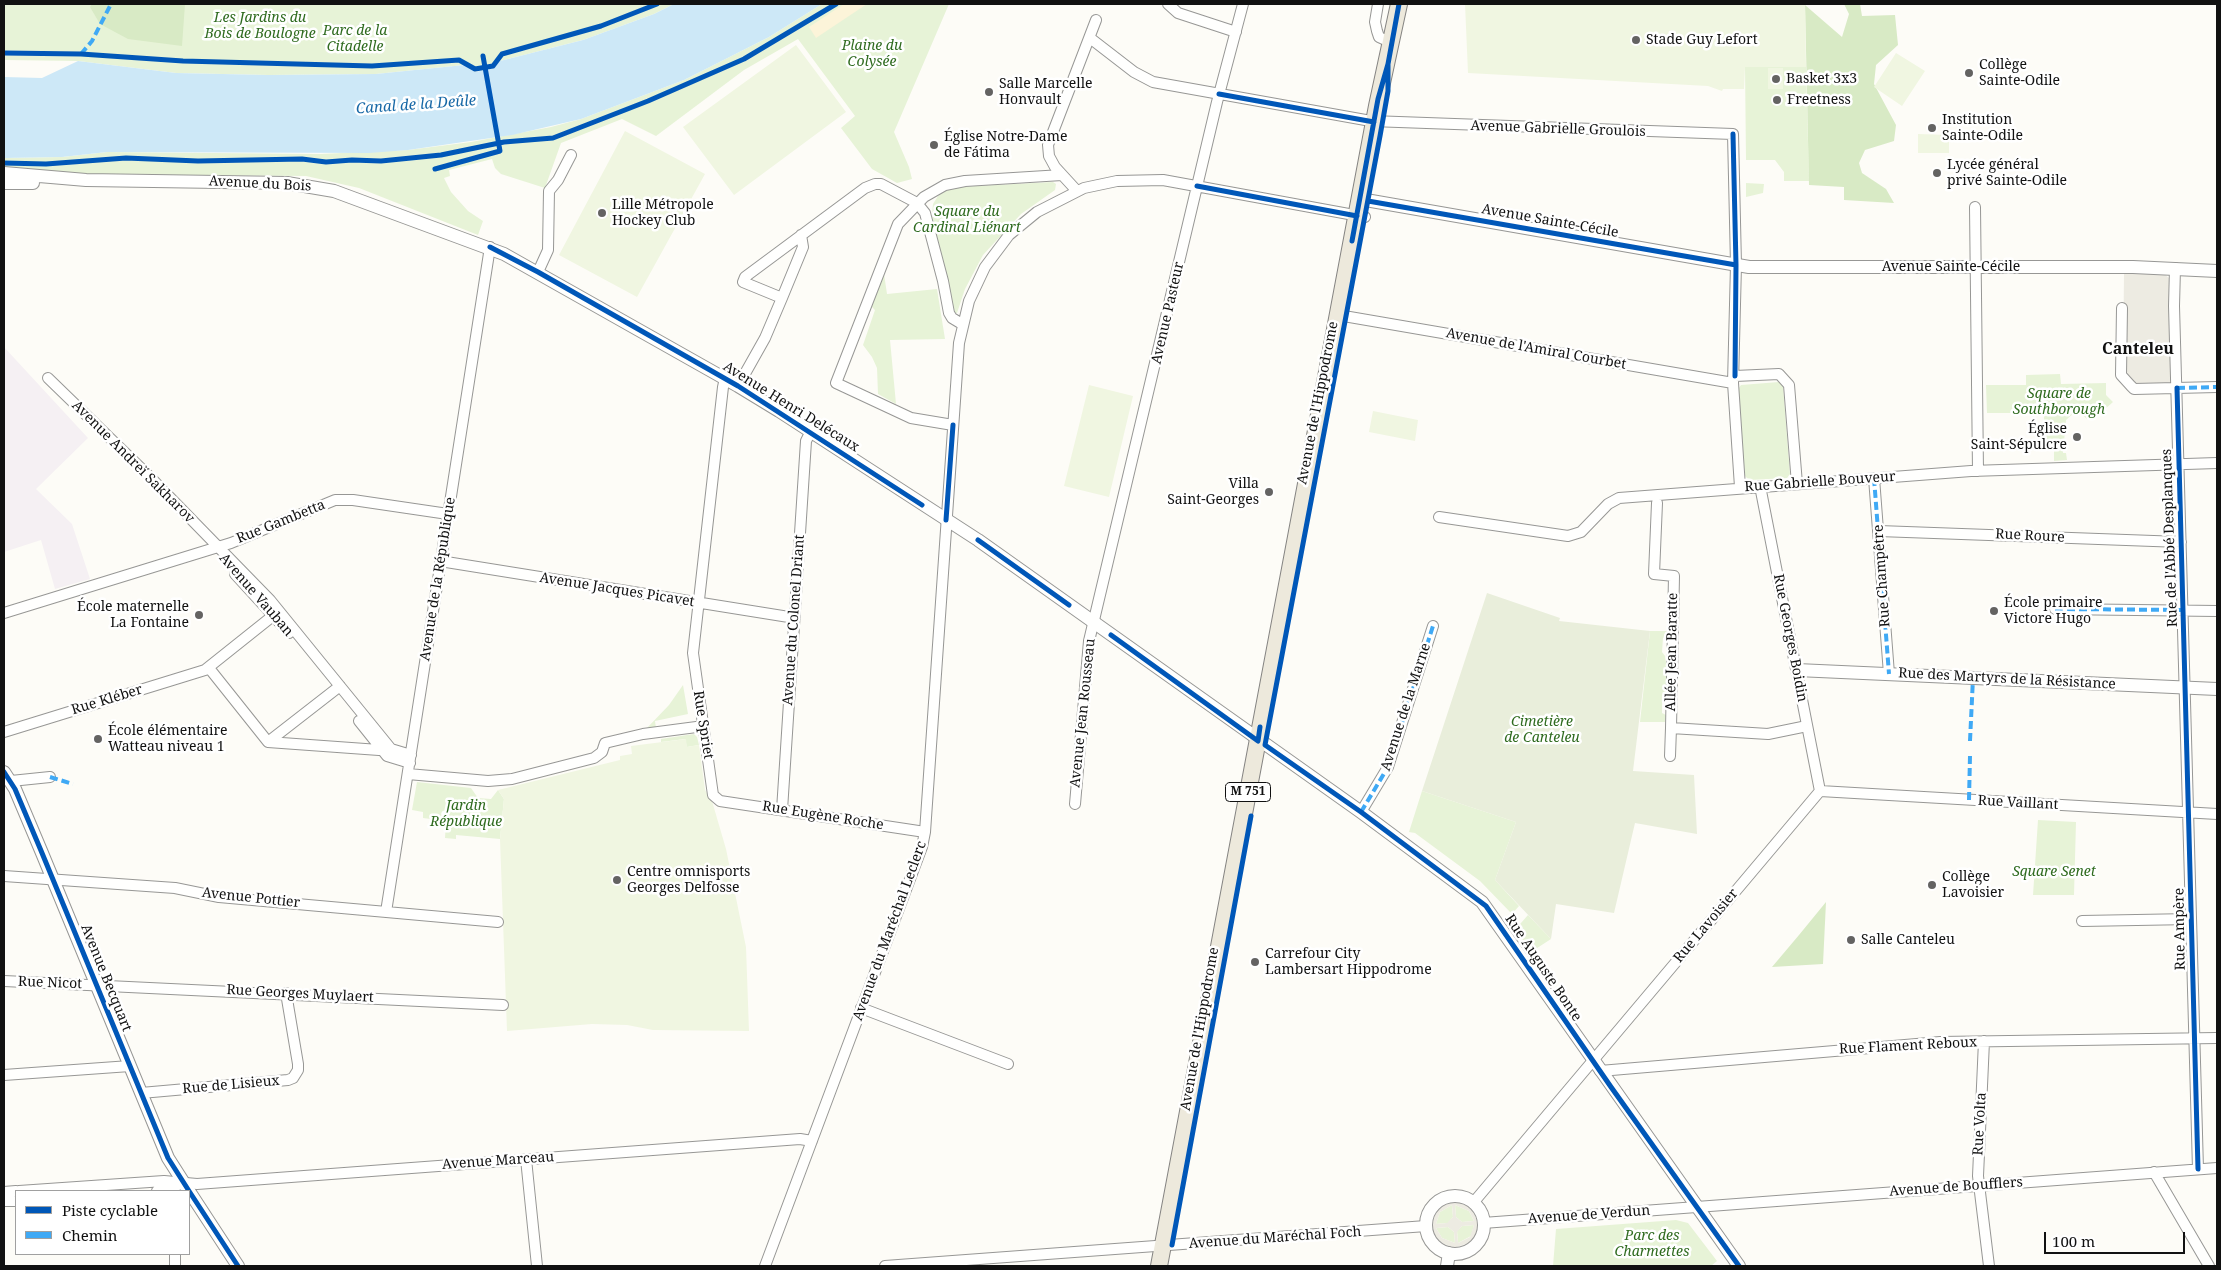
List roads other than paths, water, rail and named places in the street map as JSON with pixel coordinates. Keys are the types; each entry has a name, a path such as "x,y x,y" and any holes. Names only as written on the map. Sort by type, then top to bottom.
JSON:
{"main road":[{"name":"Avenue de l'Hippodrome","path":"1168,1266 1168,1246 1261,743 1378,122 1388,91 1388,64 1399,4"},
{"name":"Avenue de l'Hippodrome","path":"1159,1266 1168,1246"}],"street":[{"path":"1168,4 1178,13 1236,32"},
{"name":"Avenue Pasteur","path":"1093,622 1219,94 1243,4"},
{"path":"1378,4 1375,22 1377,31 1384,41 1392,43"},
{"path":"1077,191 1052,161 1048,145 1096,20"},
{"name":"Avenue Gabrielle Groulois","path":"1090,38 1128,68 1147,79 1219,94 1378,122 1733,134 1736,265"},
{"path":"538,272 547,254 549,191 558,180 571,155"},
{"name":"Avenue du Bois","path":"4,173 110,181"},
{"path":"953,425 911,418 836,383 898,224 930,192 952,183 1062,175"},
{"name":"Avenue du Maréchal Leclerc","path":"765,1266 926,832 946,520 962,324 977,282 1001,245 1030,217 1077,191 1098,184 1136,179 1163,180 1361,217"},
{"name":"Avenue du Bois","path":"4,183 110,181 305,184 344,194 458,238 490,247"},
{"path":"782,298 743,282 744,279 800,234 865,188 875,184 886,186 917,203 927,218 948,313 962,324"},
{"name":"Avenue Sainte-Cécile","path":"1364,200 1736,265 1768,268 2175,268 2217,271"},
{"path":"1975,206 1978,471"},
{"path":"738,386 765,338 803,247 800,234"},
{"name":"Avenue Henri Delécaux","path":"490,247 726,378 811,431 946,520 1093,622 1261,743"},
{"name":"Avenue de la République","path":"386,912 490,247"},
{"path":"1736,265 1734,380 1740,487"},
{"name":"Rue de l'Abbé Desplanques","path":"2175,268 2186,688"},
{"path":"2122,308 2120,375 2134,388 2217,387"},
{"name":"Avenue de l'Amiral Courbet","path":"1342,315 1734,380 1780,374 1789,385 1797,484"},
{"name":"Avenue Andreï Sakharov","path":"48,378 149,476 216,547"},
{"name":"Rue Spriet","path":"720,801 713,794 694,664 694,645 723,387 726,378"},
{"name":"Avenue du Colonel Driant","path":"782,810 806,441 811,431"},
{"name":"Rue Gabrielle Bouveur","path":"1439,517 1573,536 1581,532 1608,504 1619,498 1740,487 1978,471 2217,463"},
{"name":"Rue Champêtre","path":"1874,478 1889,674"},
{"name":"Rue Georges Boidin","path":"1760,486 1820,791"},
{"name":"Rue Gambetta","path":"4,612 216,547 326,503 343,499 448,514"},
{"name":"Allée Jean Baratte","path":"1657,504 1654,574 1674,576 1670,756"},
{"name":"Rue Roure","path":"1879,531 2181,542"},
{"name":"Avenue Vauban","path":"216,547 218,556 277,613 384,746 397,752 409,764 488,781 512,779 594,758 602,752 605,743 643,734 704,726"},
{"name":"Avenue Jacques Picavet","path":"440,561 794,618"},
{"path":"2055,609 2217,611"},
{"path":"277,613 209,668 268,742 384,746"},
{"name":"Avenue Jean Rousseau","path":"1075,804 1087,655 1093,622"},
{"name":"Avenue de la Marne","path":"1361,812 1388,767 1433,626"},
{"name":"Rue Kléber","path":"4,732 209,668"},
{"name":"Rue des Martyrs de la Résistance","path":"1797,670 2217,689"},
{"path":"268,742 337,688"},
{"name":"Rue Ampère","path":"2186,688 2198,1169"},
{"name":"Allée Jean Baratte","path":"1671,728 1768,734 1807,726"},
{"name":"Rue Auguste Bonte","path":"1261,743 1361,812 1486,906 1596,1066 1738,1266"},
{"path":"7,777 50,777"},
{"name":"Avenue Becquart","path":"7,777 168,1158 185,1189"},
{"name":"Rue Vaillant","path":"1820,791 2217,814"},
{"name":"Rue Lavoisier","path":"1473,1203 1596,1066 1820,791"},
{"name":"Rue Eugène Roche","path":"720,801 926,832"},
{"name":"Avenue Pottier","path":"4,876 175,888 219,897 498,922"},
{"path":"2082,921 2192,919"},
{"name":"Rue Nicot","path":"4,981 96,985"},
{"name":"Rue Georges Muylaert","path":"96,985 503,1005"},
{"name":"Rue de Lisieux","path":"141,1093 293,1078 297,1074 298,1064 286,993"},
{"path":"861,1008 1008,1064"},
{"name":"Rue Flament Reboux","path":"1596,1066 1907,1044 2217,1038"},
{"name":"Rue Volta","path":"1984,1042 1979,1185 1988,1266"},
{"path":"4,1075 130,1066"},
{"name":"Avenue Marceau","path":"185,1189 526,1159 800,1139 812,1141"},
{"path":"526,1159 537,1266"},
{"name":"Avenue de Boufflers","path":"1696,1206 2217,1168"},
{"path":"2154,1172 2209,1266"},
{"path":"33,1190 164,1181 185,1189"},
{"path":"171,1190 185,1189"},
{"name":"Avenue Becquart","path":"190,1196 238,1266"},
{"path":"1460,1196 1473,1203 1480,1212 1483,1223 1480,1238 1472,1247 1462,1252 1449,1253 1432,1243 1426,1226 1429,1212 1442,1199 1460,1196"},
{"name":"Avenue de Verdun","path":"1483,1223 1696,1206"},
{"name":"Avenue du Maréchal Foch","path":"886,1266 1426,1226"},
{"path":"1447,1266 1449,1253"}],"water":[{"name":"Canal de la Deûle","path":"674,4 822,4 769,37 684,80 581,119 512,135 408,150 369,153 107,152 62,157 4,158 4,77 42,78 78,61 176,73 268,75 376,74 464,65 475,72 494,68 500,61 583,40 654,14"}],"place":[{"name":"Stade Guy Lefort","path":"1636,40"},
{"name":"Collège Sainte-Odile","path":"1969,73"},
{"name":"Basket 3x3","path":"1776,79"},
{"name":"Salle Marcelle Honvault","path":"989,92"},
{"name":"Freetness","path":"1777,100"},
{"name":"Institution Sainte-Odile","path":"1932,128"},
{"name":"Église Notre-Dame de Fátima","path":"934,145"},
{"name":"Lycée général privé Sainte-Odile","path":"1937,173"},
{"name":"Lille Métropole Hockey Club","path":"602,213"},
{"name":"Église Saint-Sépulcre","path":"2077,437"},
{"name":"Villa Saint-Georges","path":"1269,492"},
{"name":"École primaire Victore Hugo","path":"1994,611"},
{"name":"École maternelle La Fontaine","path":"199,615"},
{"name":"École élémentaire Watteau niveau 1","path":"98,739"},
{"name":"Centre omnisports Georges Delfosse","path":"617,880"},
{"name":"Collège Lavoisier","path":"1932,885"},
{"name":"Salle Canteleu","path":"1851,940"},
{"name":"Carrefour City Lambersart Hippodrome","path":"1255,962"}],"district":[{"name":"Canteleu","path":"2138,349"}],"park label":[{"name":"Les Jardins du Bois de Boulogne","path":"260,26"},
{"name":"Parc de la Citadelle","path":"355,40"},
{"name":"Plaine du Colysée","path":"872,54"},
{"name":"Square du Cardinal Liénart","path":"967,220"},
{"name":"Square de Southborough","path":"2059,402"},
{"name":"Cimetière de Canteleu","path":"1542,730"},
{"name":"Jardin République","path":"466,814"},
{"name":"Square Senet","path":"2054,872"},
{"name":"Parc des Charmettes","path":"1652,1244"}]}
